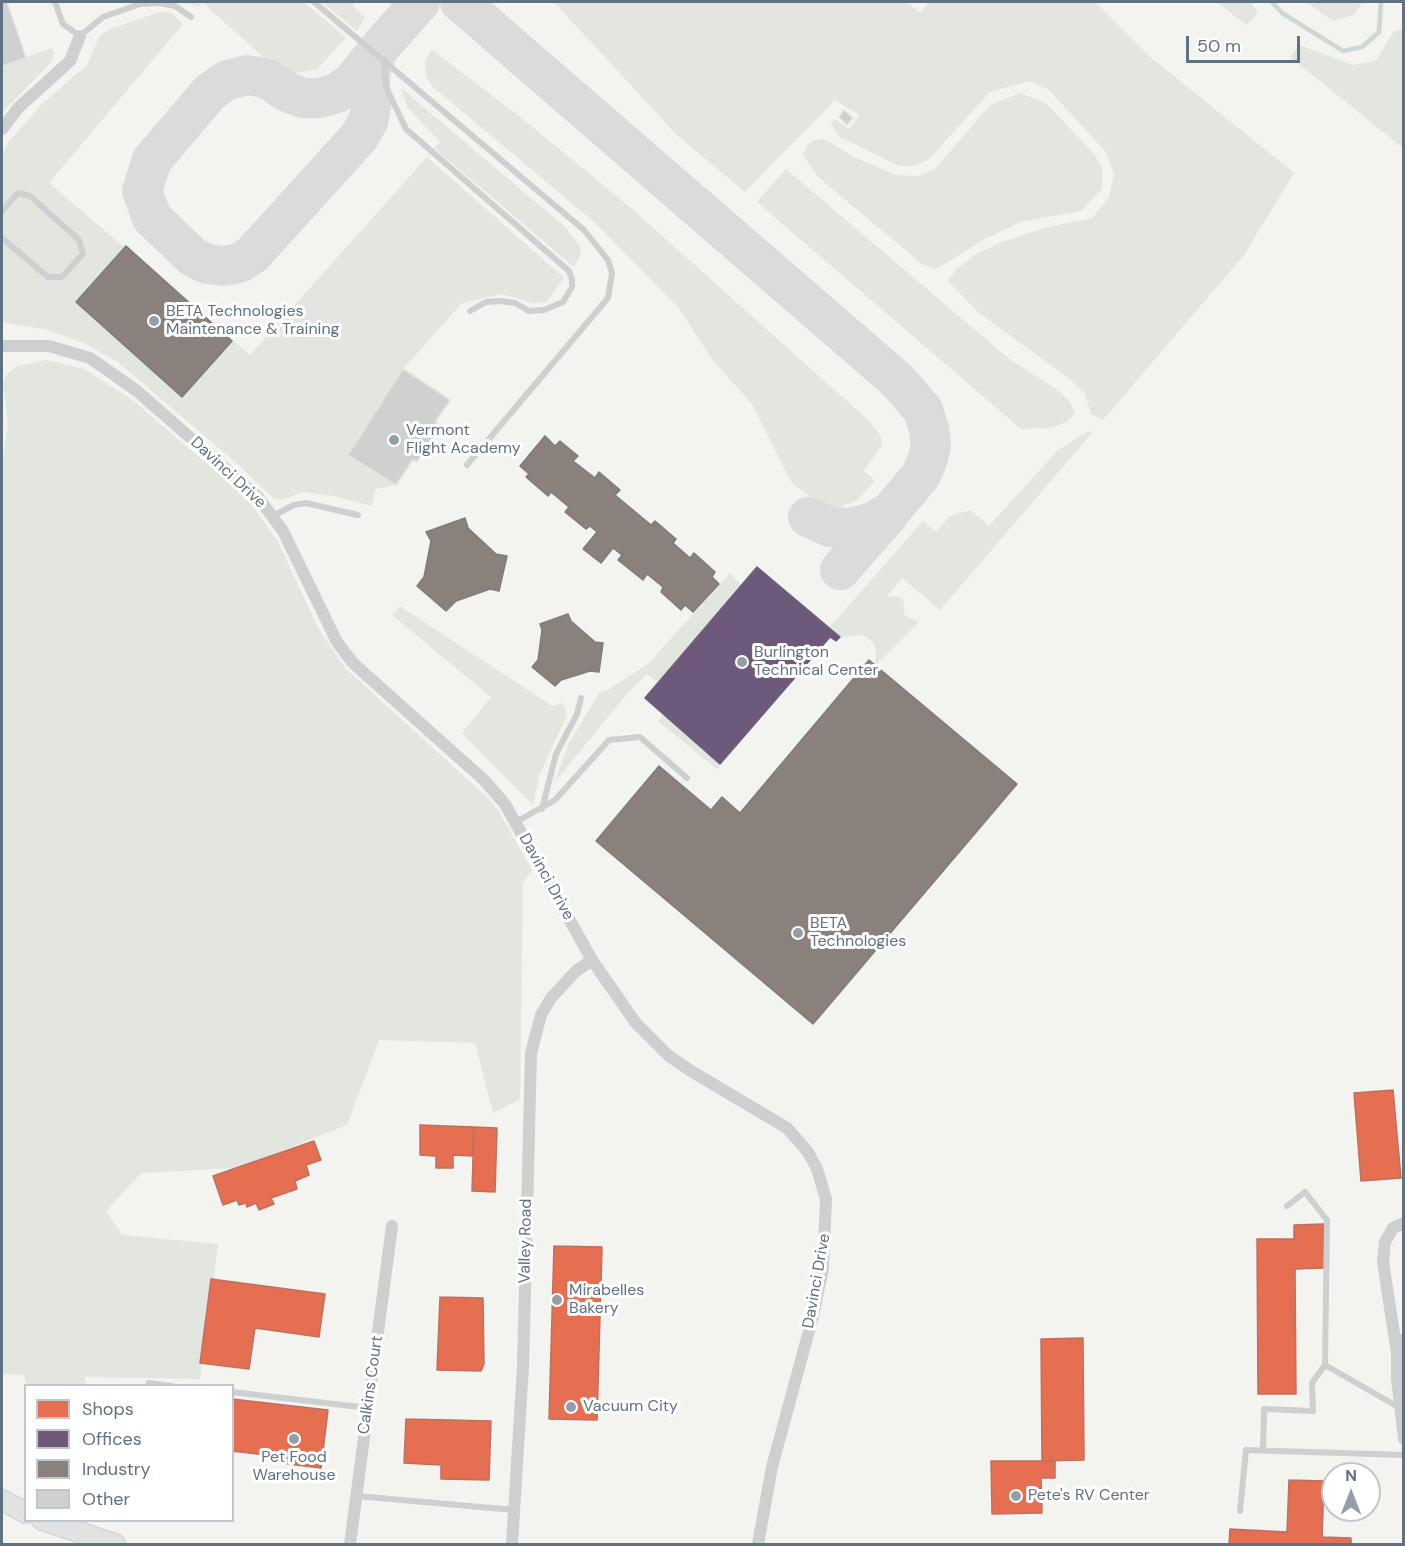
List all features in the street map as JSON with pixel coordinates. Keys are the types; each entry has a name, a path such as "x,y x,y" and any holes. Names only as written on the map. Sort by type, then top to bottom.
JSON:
{"main road":[{"path":"2,1500 24,1512"},
{"path":"44,1522 83,1540 115,1545"}],"street":[{"path":"2,129 18,108 70,61 80,36"},
{"name":"Davinci Drive","path":"2,346 27,345 71,351 112,372 236,476 273,516 337,642 353,663 484,780 516,822 592,960 622,1005 650,1039 691,1071 787,1128 808,1152 822,1183 827,1218 818,1296 775,1456 758,1545"},
{"name":"Valley Road","path":"512,1545 523,1356 531,1053 541,1015 551,998 576,971 592,960"},
{"path":"1404,1223 1393,1228 1385,1242 1383,1262 1397,1353 1404,1439"},
{"name":"Calkins Court","path":"350,1545 392,1226"},
{"path":"1397,1353 1404,1339"}],"lane":[{"path":"55,2 63,24 80,36 103,17 141,3 175,6 191,17"},
{"path":"314,2 584,230 602,250 612,273 611,288 602,305 467,465"},
{"path":"384,60 386,87 406,129 569,271 572,279 572,287 563,302 544,310 529,311 515,303 501,301 486,302 470,311"},
{"path":"2,211 18,193 30,196 79,240 82,254 62,277 48,277 2,238"},
{"path":"273,516 294,505 306,504 358,515"},
{"path":"542,809 556,754 577,714 581,698"},
{"path":"516,822 555,800 609,740 639,737 687,777"},
{"path":"1263,1450 1264,1409 1313,1411 1312,1383 1325,1365 1327,1220 1305,1192 1287,1206"},
{"path":"1325,1365 1400,1408"},
{"path":"149,1383 157,1384"},
{"path":"234,1392 368,1408"},
{"path":"1240,1511 1246,1450 1404,1455"},
{"path":"357,1496 514,1510"}],"shaded area":[{"path":"185,2 202,2 198,7"},
{"path":"202,2 304,2 346,38 316,70 294,73 271,64"},
{"path":"322,2 355,2 353,6 365,18 357,31"},
{"path":"554,2 907,2 920,13 930,2 1095,2 1148,55 1294,173 1244,255 1103,420 1091,414 1085,394 1071,380 978,312 948,281 956,270 973,256 997,244 1044,228 1092,218 1109,197 1114,174 1106,152 1049,90 1029,81 990,92 928,160 914,166 899,166 838,136 831,123 835,119 849,129 860,115 835,100 745,192 677,135"},
{"path":"1217,2 1251,2 1258,13 1246,25"},
{"path":"1306,2 1363,2 1353,15 1333,21"},
{"path":"163,11 171,13 183,24 49,183 250,355 427,157 564,278 547,302 532,303 502,294 462,303 403,369 396,485 376,489 371,506 334,496 303,492 281,500 273,498 242,468 119,363 86,344 48,330 2,322 2,155 8,143 42,104 87,65 100,35 113,28"},
{"path":"1404,29 1403,148 1290,57 1299,45 1353,65 1376,61 1394,31"},
{"path":"52,48 54,53 51,62 2,113 2,66"},
{"path":"431,49 519,116 631,208 868,420 881,436 882,445 864,471 875,481 857,500 839,508 826,509 791,482 752,404 711,358 678,307 593,221 433,87 426,76 425,62"},
{"path":"401,88 565,227 580,246 581,254 574,267 434,148 440,142 407,107"},
{"path":"1020,93 1046,103 1094,154 1102,167 1102,189 1081,211 1020,222 983,240 936,269 922,264 818,177 803,155 807,145 814,140 824,139 854,157 896,175 918,176 935,169 990,105"},
{"path":"786,169 1008,358 1056,389 1070,402 1075,414 1067,422 1049,428 1021,429 757,202"},
{"path":"46,360 84,369 131,399 234,487 255,509 278,542 318,628 345,668 488,798 499,812 532,870 523,883 520,1099 493,1113 475,1043 379,1040 347,1125 238,1168 141,1173 106,1211 122,1235 218,1244 200,1379 85,1377 85,1384 26,1384 24,1375 2,1374 2,464 8,424 3,383 7,374 17,366"},
{"path":"1088,431 1092,433 940,610 902,578 886,597 901,598 904,603 904,615 919,622 875,666 876,652 873,642 863,635 840,637 829,628 923,521 936,532 950,516 970,510 989,526 1058,450"},
{"path":"730,573 742,586 658,682 647,674 626,695 554,783 569,743 599,693 608,690 648,664"},
{"path":"400,606 552,706 563,703 567,715 539,776 533,805 462,733 491,697 392,615"},
{"path":"664,714 720,764 718,770 658,721"}],"building: Shops":[{"path":"1393,1090 1401,1178 1361,1181 1354,1093"},
{"path":"420,1125 474,1127 472,1156 453,1155 453,1168 436,1168 436,1156 420,1155"},
{"path":"474,1127 497,1128 495,1192 472,1191"},
{"path":"314,1141 321,1160 306,1165 309,1175 295,1181 297,1189 271,1198 274,1204 259,1210 256,1203 247,1207 246,1203 239,1205 237,1200 223,1205 213,1176"},
{"path":"1324,1224 1324,1268 1295,1269 1296,1394 1258,1394 1257,1239 1294,1239 1294,1225"},
{"path":"554,1246 602,1247 597,1420 549,1419"},
{"path":"211,1279 325,1294 319,1337 255,1328 249,1369 200,1363"},
{"path":"440,1297 483,1298 484,1364 481,1371 437,1370"},
{"path":"1083,1338 1084,1460 1042,1461 1041,1339"},
{"path":"234,1399 328,1410 321,1468 273,1462 274,1456 234,1451"},
{"path":"406,1419 491,1421 489,1480 441,1479 441,1465 404,1463"},
{"name":"Pete's RV Center","path":"991,1461 1055,1461 1055,1478 1041,1478 1042,1513 992,1514"},
{"path":"1289,1480 1321,1481 1322,1537 1351,1538 1351,1544 1229,1544 1230,1529 1287,1532"}],"building: Offices":[{"name":"Burlington Technical Center","path":"757,567 840,637 836,641 830,637 720,764 645,698"}],"building: Industry":[{"name":"BETA Technologies Maintenance & Training","path":"126,246 232,341 182,397 76,302"},
{"path":"545,436 555,446 560,441 578,456 573,461 595,478 599,472 620,490 615,495 651,525 655,521 676,539 673,543 690,558 694,553 715,572 712,577 719,584 693,612 685,605 681,610 661,592 663,587 647,574 643,580 618,560 622,555 613,548 601,563 583,549 597,532 590,526 586,529 565,512 569,507 551,492 548,496 526,477 529,474 520,466"},
{"path":"465,518 468,528 496,554 507,556 499,591 490,589 456,601 446,611 417,586 424,577 431,541 426,532"},
{"path":"568,614 571,621 595,642 603,643 599,672 590,671 561,680 555,686 532,667 538,660 542,630 540,624"},
{"name":"BETA Technologies","path":"869,660 1017,784 813,1024 596,841 659,766 711,810 722,797 740,813"}],"building: Other":[{"path":"2,2 7,2 26,58 2,66"},
{"path":"844,110 853,118 847,125 839,117"},
{"name":"Vermont Flight Academy","path":"403,369 450,400 435,422 440,426 417,462 413,459 396,485 348,455"}],"waterway":[{"path":"1272,2 1282,13 1343,51 1362,47 1379,32 1381,2"}],"taxiway":[{"path":"376,53 370,75 371,107 368,122 359,137 252,255 239,263 224,266 207,264 193,257 152,218 142,191 152,160 210,92 227,80 248,75 268,79 285,91 303,98 319,98 337,93 352,82 382,45 420,2"},
{"path":"460,2 898,381 923,410 931,446 927,461 921,475 891,511 871,523 849,528 830,527 808,517"},
{"path":"840,570 889,514"}],"place":[{"name":"BETA Technologies Maintenance & Training","path":"154,321"},
{"name":"Vermont Flight Academy","path":"394,440"},
{"name":"Burlington Technical Center","path":"742,662"},
{"name":"BETA Technologies","path":"798,933"},
{"name":"Mirabelles Bakery","path":"557,1300"},
{"name":"Vacuum City","path":"571,1407"},
{"name":"Pet Food Warehouse","path":"294,1439"},
{"name":"Pete's RV Center","path":"1016,1496"}]}
